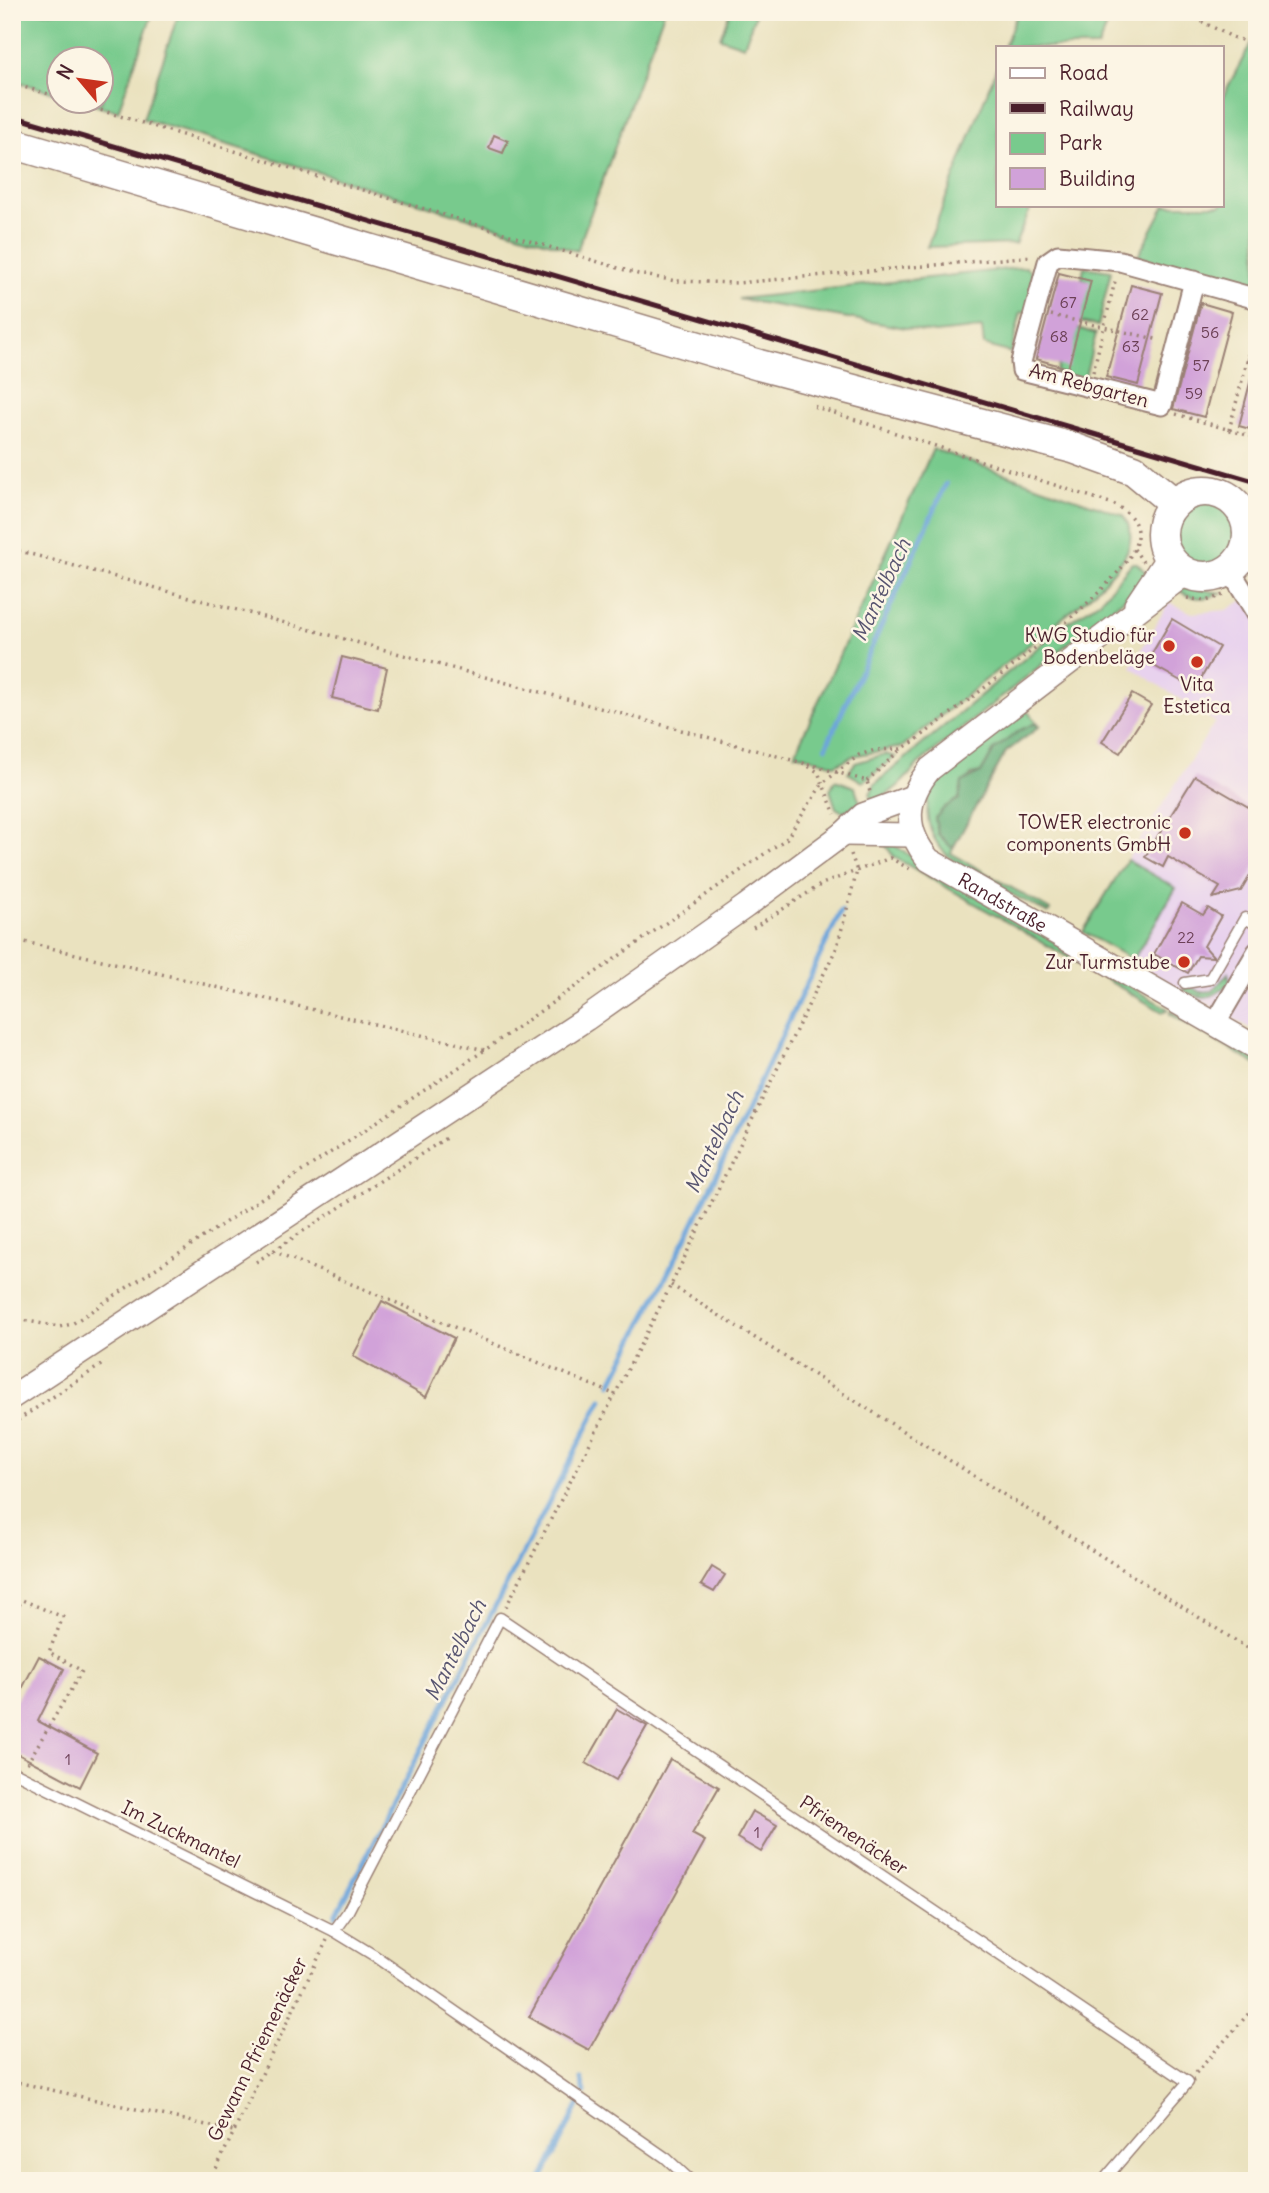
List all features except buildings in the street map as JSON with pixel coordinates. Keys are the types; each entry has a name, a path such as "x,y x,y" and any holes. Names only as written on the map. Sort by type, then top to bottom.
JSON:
{"main road":[{"path":"12,143 732,357 1073,447 1134,470 1174,503"},
{"path":"1214,492 1233,502 1251,519 1246,547 1234,578 1175,573 1161,535 1167,512 1174,503 1186,495 1214,492"}],"street":[{"path":"1052,257 1058,255 1120,261 1257,299"},
{"name":"Am Rebgarten","path":"1052,257 1048,262 1021,362 1022,370 1162,405 1194,282"},
{"path":"843,834 912,835 909,817 914,791 930,769 1130,613 1175,573"},
{"path":"1234,578 1257,614"},
{"path":"12,1397 586,1019 843,834 863,815 914,791"},
{"name":"Randstraße","path":"912,835 929,860 1257,1048"},
{"path":"1216,1024 1257,951"}],"lane":[{"path":"1185,984 1210,979 1245,918 1257,925"},
{"path":"334,1931 347,1913 500,1618"},
{"name":"Pfriemenäcker","path":"500,1618 1188,2082"},
{"name":"Im Zuckmantel","path":"16,1773 334,1931 375,1956 666,2158 691,2181"},
{"path":"1103,2181 1188,2082"}],"path":[{"path":"1183,12 1232,37 1254,43 1257,31"},
{"path":"12,84 46,93"},
{"path":"116,115 638,274 676,281 738,283 1020,255 1052,257"},
{"path":"1090,387 1120,261"},
{"path":"1035,312 1178,345"},
{"path":"1229,429 1257,324"},
{"path":"1247,359 1257,362"},
{"path":"1162,405 1170,412 1257,438"},
{"path":"818,407 1113,503 1132,516 1136,524 1134,549 1119,571 1092,599 915,741 901,749 867,781"},
{"path":"12,549 867,781"},
{"path":"1175,573 1188,599 1206,601 1234,578"},
{"path":"12,1318 59,1327 72,1324 485,1050 787,838 823,783 859,755 875,750 901,749"},
{"path":"500,1618 671,1286 837,947 857,871 818,772 803,762"},
{"path":"867,781 872,799"},
{"path":"806,892 857,871"},
{"path":"12,939 485,1050"},
{"path":"273,1251 616,1395"},
{"path":"671,1286 1257,1654"},
{"path":"12,1617 22,1600 63,1617 49,1652 82,1671 16,1773"},
{"name":"Gewann Pfriemenäcker","path":"210,2181 320,1949 334,1931"},
{"path":"1188,2082 1257,2004"},
{"path":"12,2081 233,2131"}],"shaded area":[{"path":"1257,592 1257,1032 1132,961 1176,888 1127,860 1215,722 1131,667 1169,602 1192,613 1227,610"}],"green space":[{"path":"12,12 153,12 118,111 116,46 46,46 46,90 12,80"},
{"path":"179,12 664,12 577,251 143,119"},
{"path":"730,12 756,12 744,46 720,38"},
{"path":"1018,12 1113,12 1098,46 1004,46"},
{"path":"1257,32 1257,289 1138,256 1164,206 1224,206 1224,94"},
{"path":"996,69 996,206 1032,206 1015,244 927,247"},
{"path":"1026,267 1039,279 1029,313 1021,312 1011,353 984,345 982,328 935,333 738,299"},
{"path":"1084,267 1111,271 1098,326 1075,321 1090,281 1082,279"},
{"path":"1072,326 1096,334 1084,380 1056,373"},
{"path":"933,449 1123,515 1129,527 1128,550 1114,571 1086,599 902,747 853,756 835,765 795,753"},
{"path":"1205,494 1226,500 1236,510 1242,531 1236,552 1226,562 1205,568 1184,562 1174,552 1168,531 1174,510 1184,500"},
{"path":"1132,563 1137,563 1148,575 1141,585 918,764 892,791 872,801 870,794 875,784 1067,623 1100,601"},
{"path":"1187,587 1221,593 1199,598 1178,589"},
{"path":"1020,712 1028,712 1040,727 1035,723 994,750 981,773 971,775 959,799 945,807 935,818 938,834 953,848 951,853 1050,910 1048,913 954,861 933,836 928,815 930,795 940,776 968,750"},
{"path":"1035,723 1038,728 1006,752 953,848 951,847 938,834 935,818 945,807 959,799 962,782 981,773 994,750 1020,730"},
{"path":"885,754 895,757 863,782 848,773 855,763"},
{"path":"835,780 855,787 860,803 843,812 836,808 830,790"},
{"path":"884,843 894,845 1168,1009 1163,1012 894,857"},
{"path":"1127,860 1176,888 1133,960 1083,932"},
{"path":"1228,973 1230,981 1214,995 1203,997 1183,990 1186,985 1200,992 1213,991"},
{"path":"1170,1011 1257,1057 1257,1065 1170,1014"}],"waterway":[{"name":"Mantelbach","path":"826,747 946,484"},
{"name":"Mantelbach","path":"611,1384 692,1226 841,911"},
{"name":"Mantelbach","path":"336,1915 602,1399"},
{"name":"Mantelbach","path":"581,2079 585,2092"},
{"name":"Mantelbach","path":"541,2181 579,2104"}],"railway":[{"path":"12,116 1257,482"}],"place":[{"name":"KWG Studio für Bodenbeläge","path":"1169,646"},
{"name":"Vita Estetica","path":"1197,662"},
{"name":"TOWER electronic components GmbH","path":"1185,833"},
{"name":"Zur Turmstube","path":"1184,962"}]}
